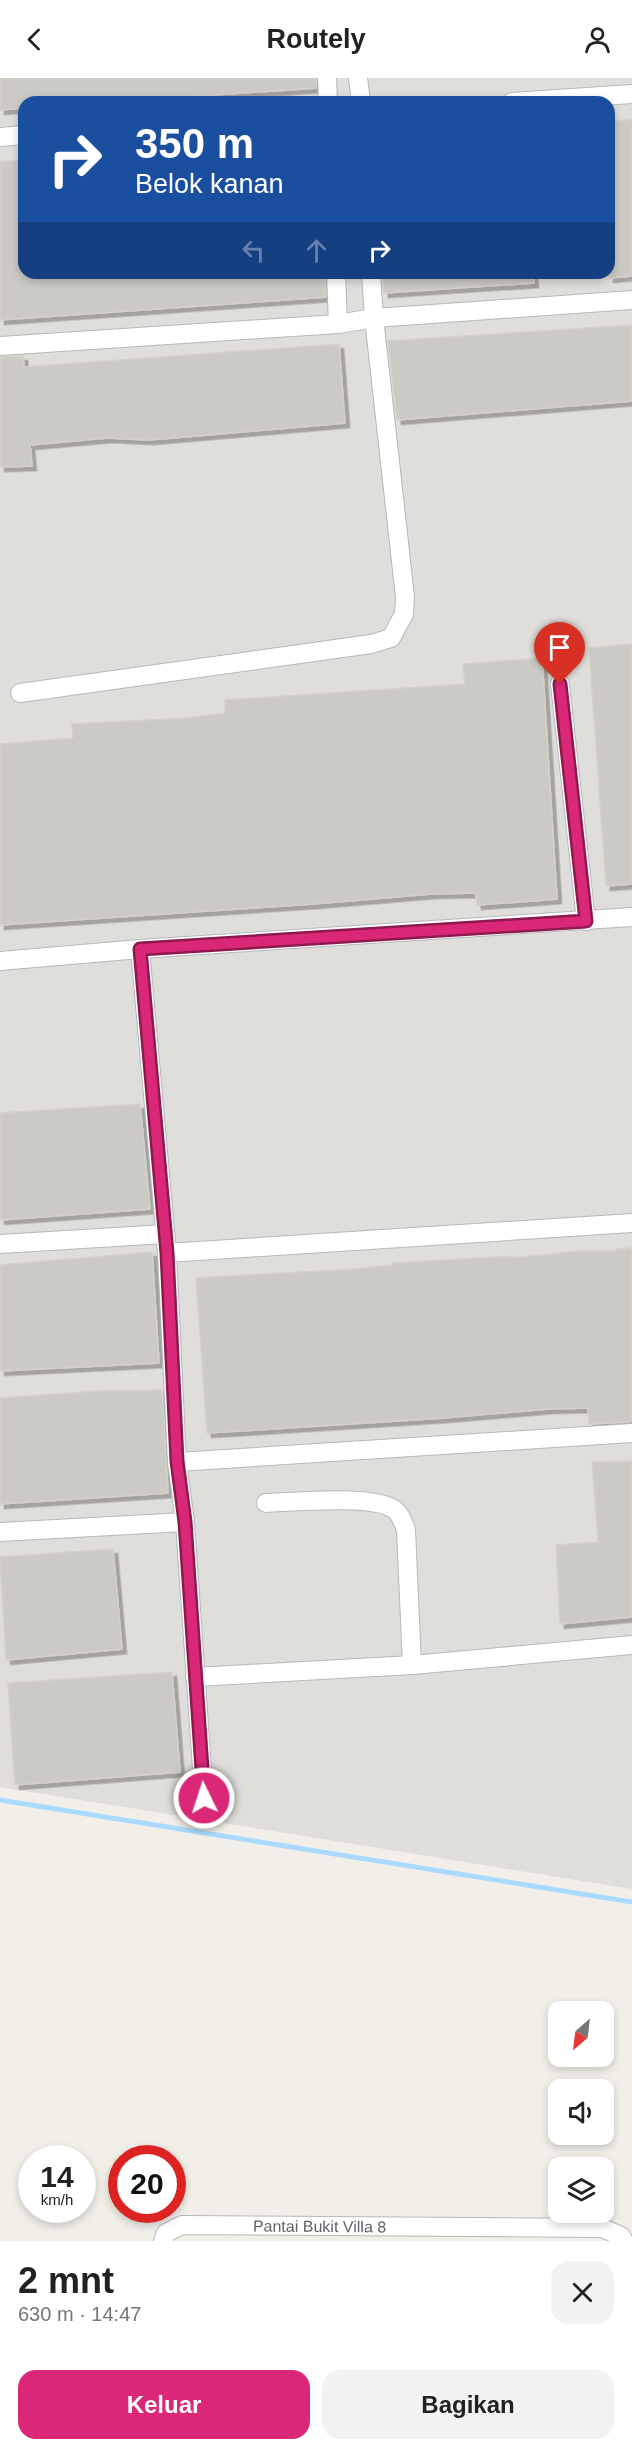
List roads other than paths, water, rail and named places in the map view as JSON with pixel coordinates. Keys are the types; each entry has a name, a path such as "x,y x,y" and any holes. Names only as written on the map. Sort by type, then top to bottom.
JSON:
{"street":[{"path":"327,78 328,96"},
{"path":"358,78 360,96"},
{"path":"602,96 632,94"},
{"path":"0,137 18,136"},
{"path":"336,279 338,324"},
{"path":"20,693 371,644 390,638 404,614 405,597 374,318 372,279"},
{"path":"0,346 338,324 374,318 632,300"},
{"path":"560,684 586,921"},
{"path":"0,961 140,949 586,921 632,916"},
{"path":"140,949 167,1253 177,1461 185,1522 204,1798"},
{"path":"167,1253 632,1223"},
{"path":"0,1244 165,1234"},
{"path":"177,1461 632,1433"},
{"path":"266,1503 327,1501 378,1503 393,1508 402,1517 406,1530 412,1665"},
{"path":"0,1533 185,1522"},
{"path":"195,1677 412,1665 632,1646"},
{"name":"Pantai Bukit Villa 8","path":"163,2241 166,2233 182,2225 444,2234 602,2228 621,2236 624,2241"}],"waterway":[{"path":"0,1800 632,1902"}]}
